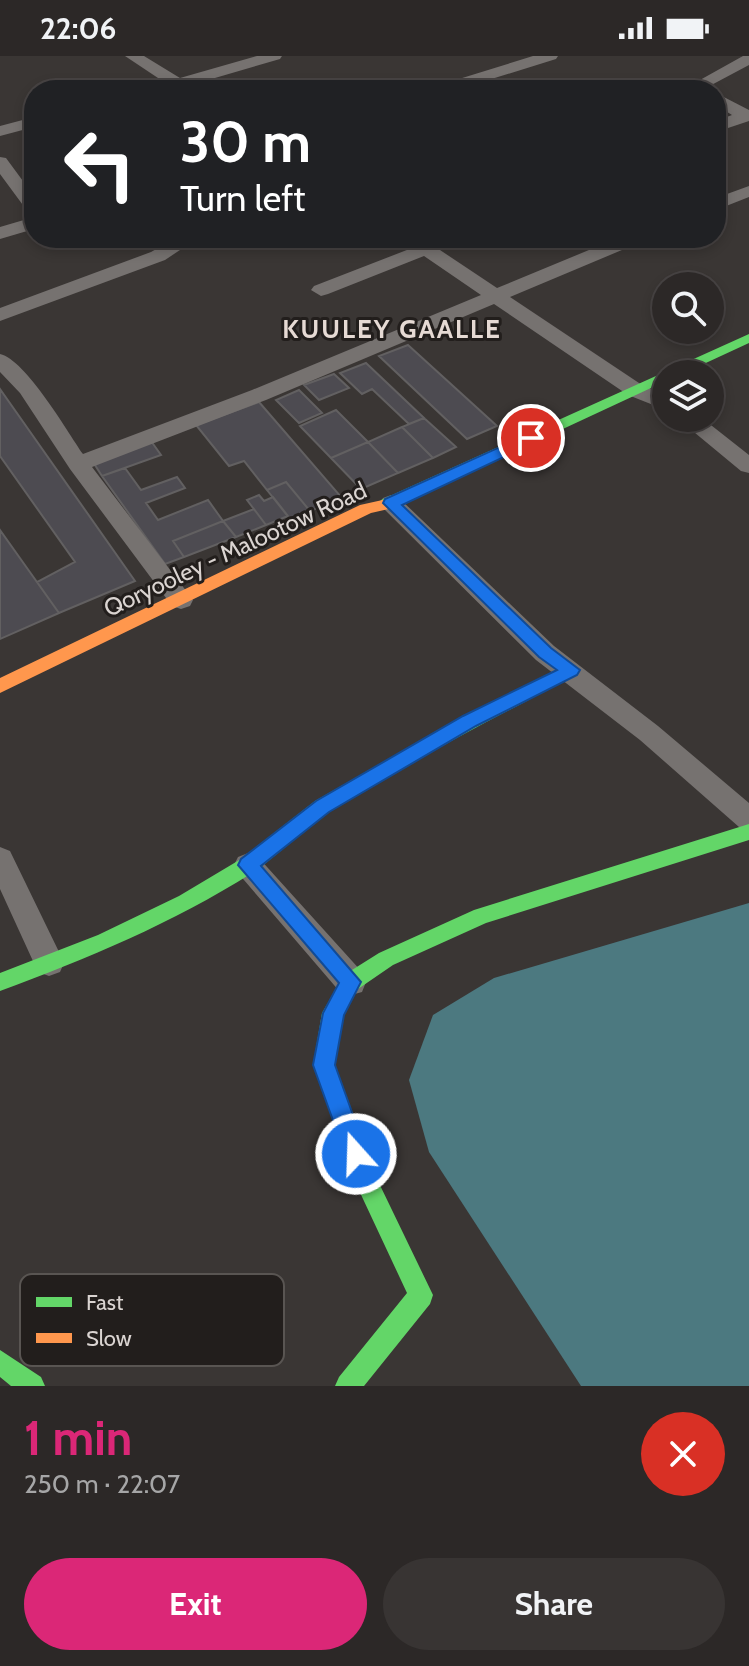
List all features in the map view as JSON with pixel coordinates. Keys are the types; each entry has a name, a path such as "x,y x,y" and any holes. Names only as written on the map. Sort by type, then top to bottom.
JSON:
{"street":[{"path":"133,56 172,80"},
{"path":"204,80 274,56"},
{"path":"472,80 550,56"},
{"path":"713,80 749,59"},
{"path":"726,104 747,116"},
{"path":"726,123 747,116"},
{"path":"0,131 24,125"},
{"path":"0,162 24,194"},
{"path":"726,201 749,191"},
{"path":"0,233 24,226"},
{"path":"0,315 158,256 172,248"},
{"path":"321,290 408,248"},
{"path":"425,248 635,390 652,397"},
{"path":"78,464 299,379 491,295 609,248"},
{"name":"Qoryooley - Malootow Road","path":"701,360 749,338"},
{"path":"0,360 27,388 78,464 181,600"},
{"name":"Qoryooley - Malootow Road","path":"0,686 366,509 391,503 652,382"},
{"path":"706,432 749,466"},
{"path":"391,503 545,653 571,670 749,819"},
{"path":"0,982 186,902 248,865 322,806 470,721 571,670"},
{"path":"348,1386 421,1295 367,1184 324,1065 333,1013 351,982 386,959 481,916 749,832"},
{"path":"0,859 49,963"},
{"path":"248,865 351,982"},
{"path":"0,1362 32,1386"}],"water":[{"path":"749,903 749,1386 581,1386 429,1152 409,1080 433,1015 494,978"}],"building":[{"path":"408,345 497,426 467,439 379,356"},
{"path":"366,363 424,418 409,424 372,389 362,394 340,373"},
{"path":"334,374 349,388 319,400 304,385"},
{"path":"0,389 135,581 59,613 37,582 75,562 0,456"},
{"path":"299,390 322,413 299,423 276,400"},
{"path":"259,402 342,498 310,511 286,482 267,490 244,461 229,466 196,425"},
{"path":"336,410 368,442 331,458 300,426"},
{"path":"424,418 456,447 433,458 402,427"},
{"path":"402,427 433,458 398,473 368,442"},
{"path":"151,441 161,455 102,476 93,462"},
{"path":"368,442 398,473 361,489 331,458"},
{"path":"125,468 141,490 177,477 185,488 146,503 158,520 208,500 223,521 173,541 184,557 165,564 102,476"},
{"path":"286,482 310,511 290,519 267,490"},
{"path":"259,495 264,501 273,497 288,516 266,525 247,500"},
{"path":"254,509 266,525 236,537 223,521"},
{"path":"223,521 236,537 184,557 173,541"},
{"path":"0,530 59,613 0,639"}],"traffic: fast":[{"path":"701,360 749,338"},
{"path":"387,504 652,382"},
{"path":"0,982 105,941 186,902 248,865 322,806 470,721 571,670"},
{"path":"348,1386 421,1295 367,1184 324,1065 333,1013 351,982 386,959 481,916 749,832"},
{"path":"0,1362 32,1386"}],"traffic: slow":[{"path":"0,686 366,509 387,504"}],"district":[{"name":"KUULEY GAALLE","path":"392,329"}],"route":[{"path":"356,1154 324,1065 333,1013 351,982 248,865 322,806 470,721 571,670 545,653 391,503 531,438"}]}
